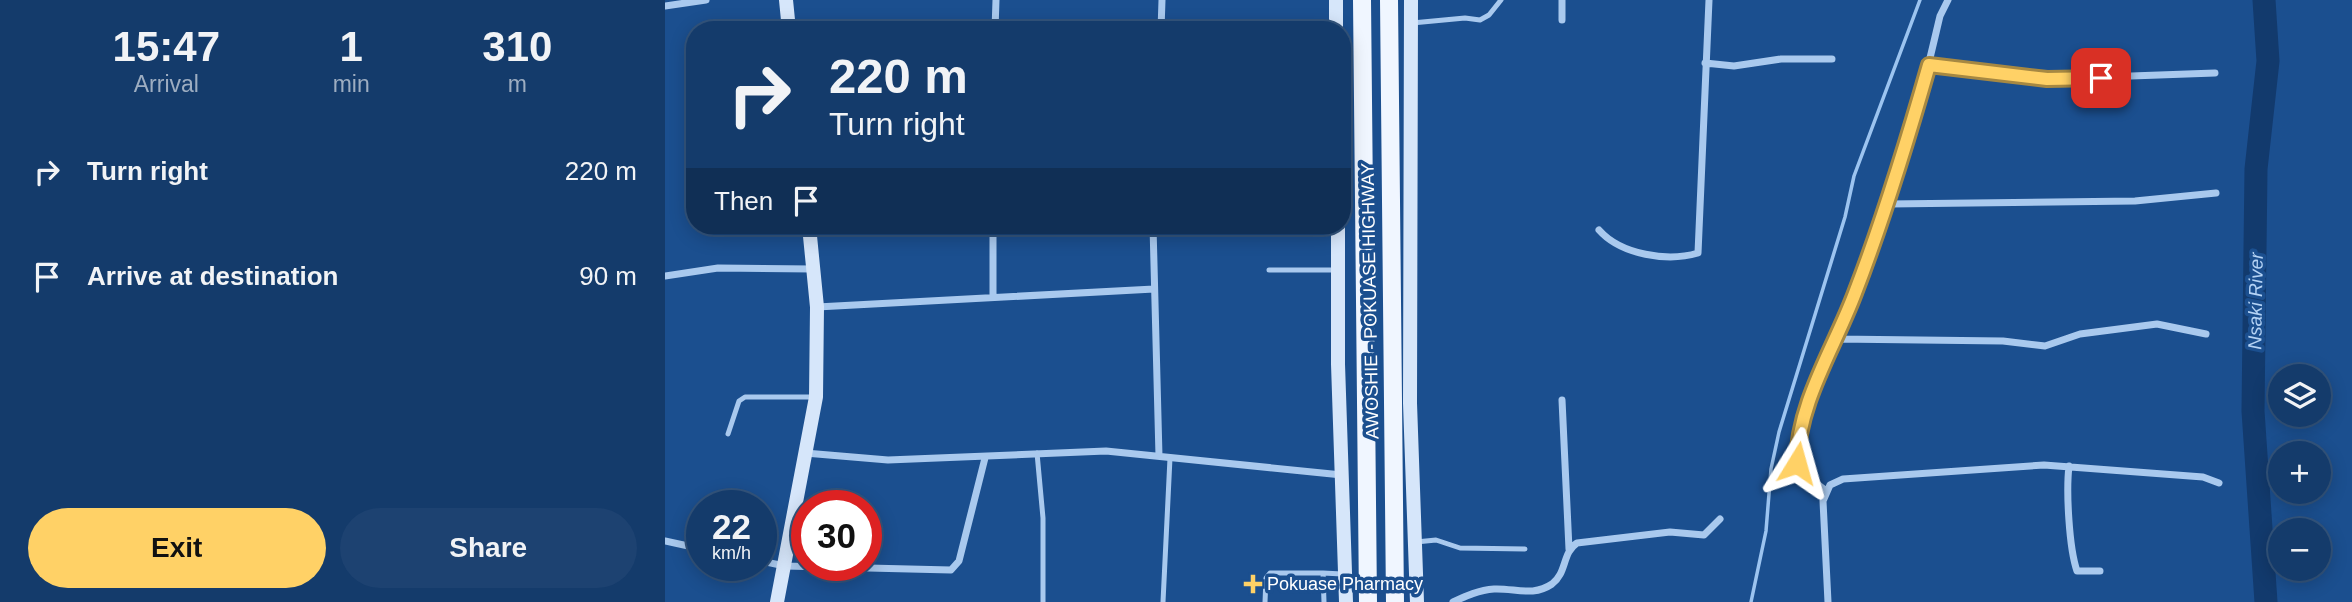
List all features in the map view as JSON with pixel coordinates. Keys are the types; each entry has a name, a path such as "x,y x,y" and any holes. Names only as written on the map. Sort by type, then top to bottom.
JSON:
{"main road":[{"name":"AWOSHIE - POKUASE HIGHWAY","path":"1362,0 1368,602"},
{"name":"AWOSHIE - POKUASE HIGHWAY","path":"1389,0 1389,228 1394,293 1395,602"},
{"path":"1364,288 1394,293"}],"street":[{"path":"665,6 706,0"},
{"path":"786,0 788,21"},
{"path":"995,21 996,0"},
{"path":"1161,0 1161,21"},
{"path":"1336,0 1336,21"},
{"path":"1411,0 1410,404 1417,602"},
{"path":"1562,0 1562,20"},
{"path":"1599,230 1608,241 1661,257 1680,258 1698,253 1709,0"},
{"path":"1825,491 1800,473 1797,447 1817,376 1837,339 1889,204 1929,65 1940,16 1948,0"},
{"path":"1705,63 1734,66 1781,59 1832,59"},
{"path":"1929,65 2047,79 2215,73"},
{"path":"1889,204 2135,201 2216,193"},
{"path":"777,602 816,397 817,307 810,235"},
{"path":"993,235 993,297"},
{"path":"1153,235 1159,456"},
{"path":"1338,235 1346,602"},
{"path":"665,276 718,268 813,269"},
{"path":"817,307 993,297 1064,296 1119,289 1154,289"},
{"path":"1837,339 2003,341 2045,346 2080,334 2157,324 2206,334"},
{"path":"1453,602 1474,593 1495,589 1525,592 1551,585 1562,570 1569,549 1562,400"},
{"path":"805,453 888,460 1106,451 1228,461 1342,475"},
{"path":"777,564 951,570 959,561 985,458"},
{"path":"2069,466 2066,487 2072,555 2077,571 2101,571"},
{"path":"1828,602 1823,501 1825,491 1843,479 2069,466 2203,477 2219,483"},
{"path":"1569,549 1587,541 1670,532 1704,535 1720,519"},
{"path":"665,541 686,546"}],"lane":[{"path":"1411,23 1465,18 1480,20 1489,15 1501,0"},
{"path":"1269,270 1338,270"},
{"path":"728,435 739,401 745,397 816,397"},
{"path":"1037,453 1043,519 1043,602"},
{"path":"1163,602 1170,457"},
{"path":"1416,542 1436,540 1460,548 1525,549"},
{"path":"1265,602 1266,578 1270,573 1345,575"},
{"path":"1323,573 1324,602"}],"waterway":[{"path":"1751,602 1766,531 1771,469 1779,432 1845,217 1854,176 1920,0"},
{"name":"Nsaki River","path":"2264,0 2268,61 2256,169 2253,411 2266,602"}],"place":[{"name":"Pokuase Pharmacy","path":"1253,584"}],"route":[{"path":"1797,463 1797,447 1804,416 1817,376 1837,339 1889,204 1929,65 2019,77 2101,78"}]}
